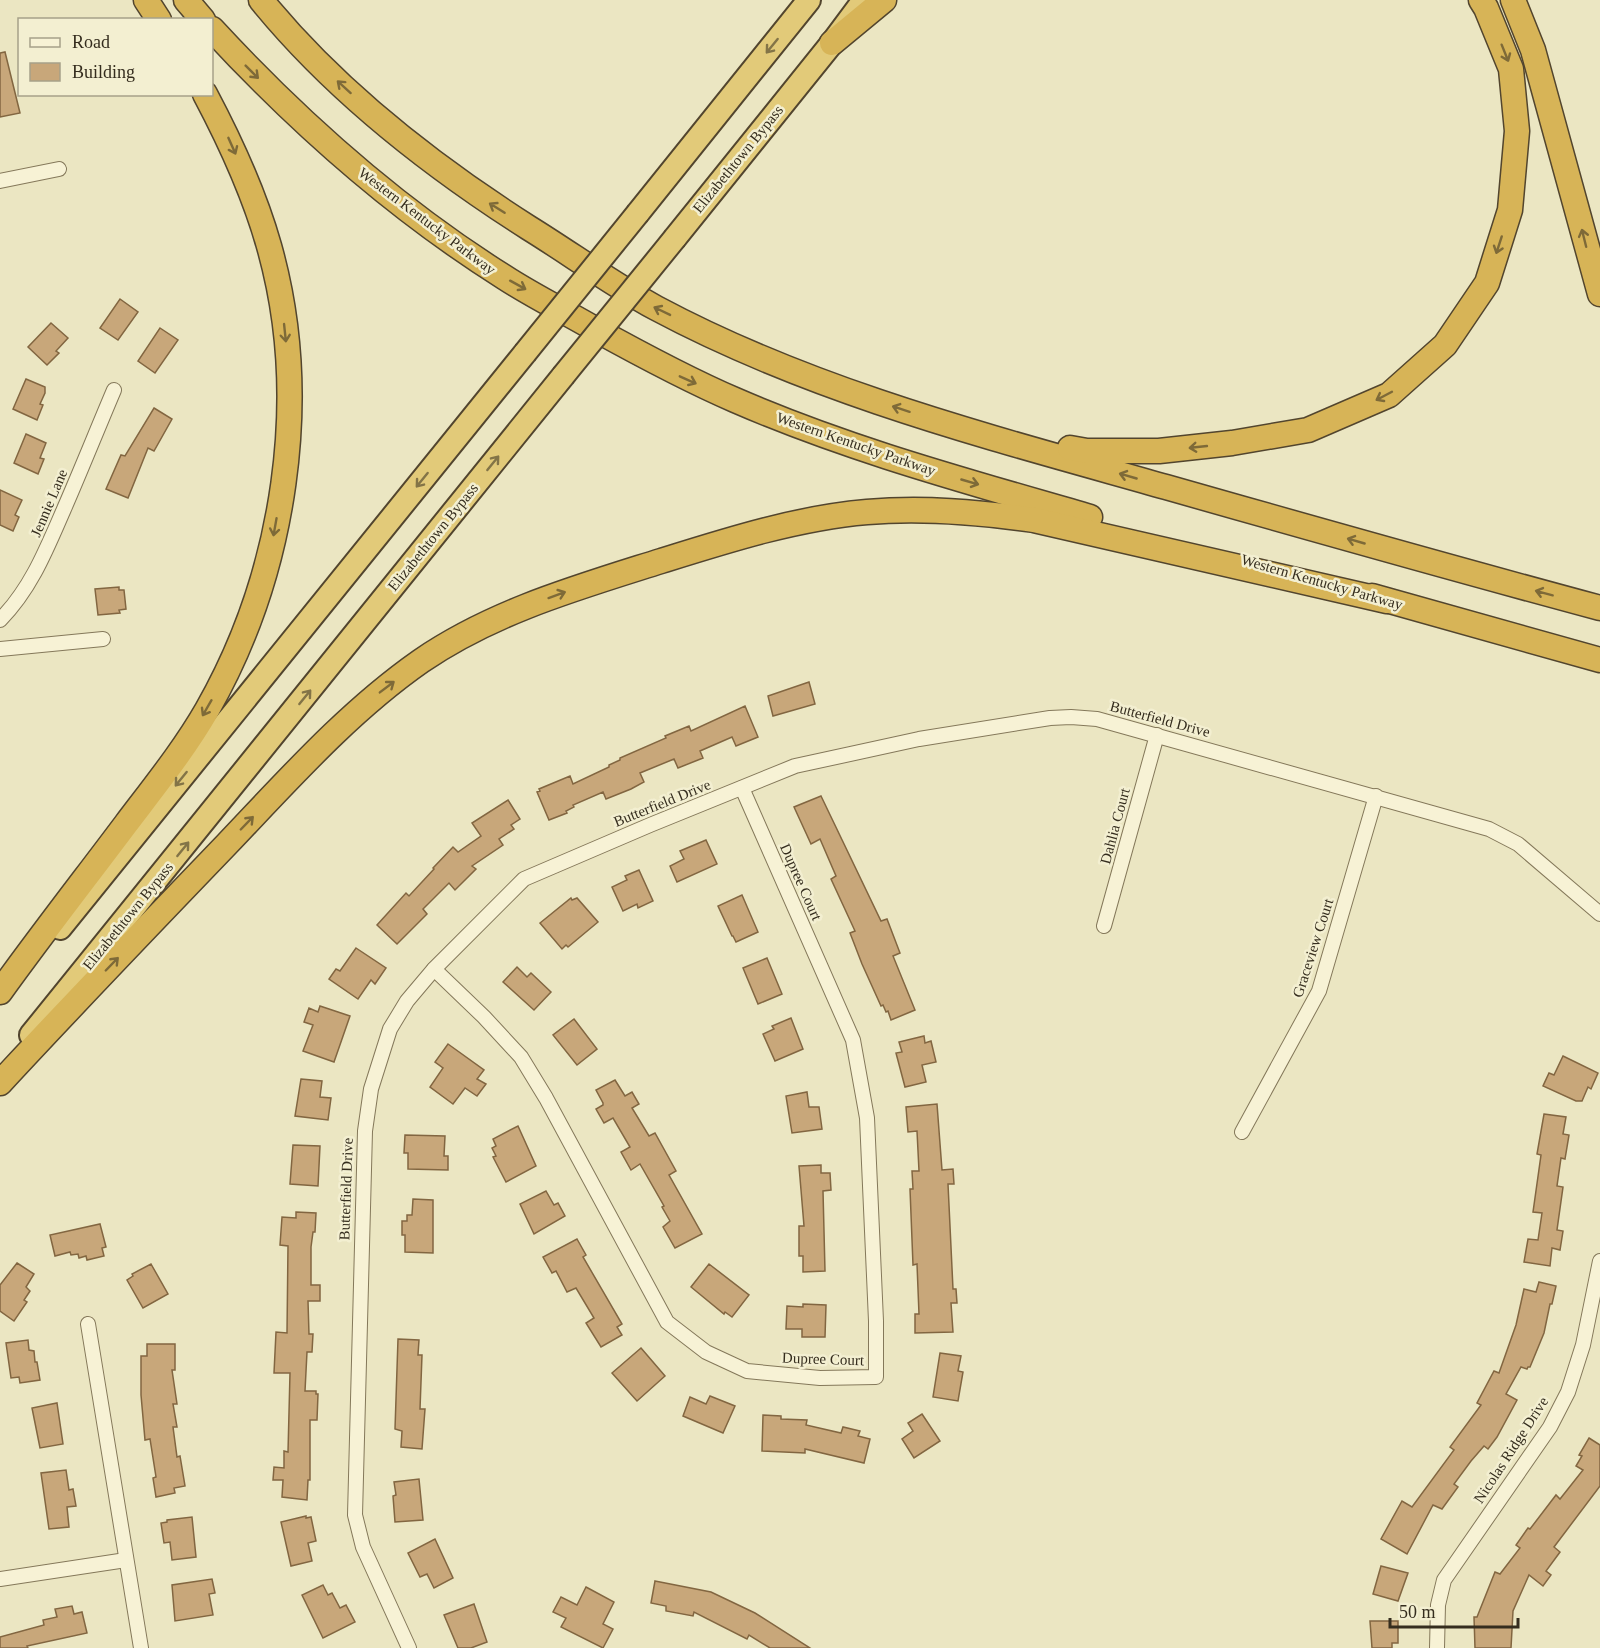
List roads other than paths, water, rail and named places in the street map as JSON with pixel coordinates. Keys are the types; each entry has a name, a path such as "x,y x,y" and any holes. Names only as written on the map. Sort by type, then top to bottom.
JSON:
{"highway":[{"path":"146,0 158,18"},
{"path":"186,0 200,18"},
{"path":"261,0 322,67 427,158 483,198 654,307 715,337 840,388 957,426 1600,608"},
{"path":"0,1004 809,0"},
{"name":"Elizabethtown Bypass","path":"0,1073 832,44 864,0"},
{"path":"832,44 884,0"},
{"path":"957,426 1087,452 1159,451 1232,443 1308,430 1389,395 1445,345 1487,283 1510,210 1516,131 1511,69 1481,0"},
{"path":"1513,0 1533,50 1600,294"},
{"name":"Western Kentucky Parkway","path":"213,30 298,117 347,161 406,208 505,278 675,374 798,426 916,466 1600,660"},
{"path":"0,992 174,761 207,710 234,657 253,610 272,543 283,484 289,425 288,366 282,307 269,248 250,189 206,96"},
{"path":"0,1083 295,773 377,694 423,660 472,631 525,606 580,586 693,551 807,522 865,512 922,509 978,512 1034,520 1387,601"}],"street":[{"path":"0,181 59,169"},
{"name":"Jennie Lane","path":"0,620 11,609 30,582 47,549 114,390"},
{"path":"0,649 103,639"},
{"name":"Butterfield Drive","path":"409,1648 363,1547 356,1515 365,1131 371,1089 390,1029 407,1001 434,969 524,879 795,766 919,739 1050,718 1071,717 1097,719 1157,735 1452,817 1503,835 1518,844 1600,914"},
{"name":"Dahlia Court","path":"1104,926 1157,735"},
{"name":"Dupree Court","path":"434,969 484,1017 521,1057 546,1098 667,1322 706,1352 747,1371 820,1378 876,1377 876,1321 867,1118 853,1040 742,788"},
{"name":"Graceview Court","path":"1242,1132 1319,991 1376,796"},
{"name":"Nicolas Ridge Drive","path":"1437,1648 1438,1605 1444,1581 1550,1427 1568,1392 1583,1345 1600,1261"},
{"path":"88,1324 140,1645"},
{"path":"0,1579 126,1560"}]}
